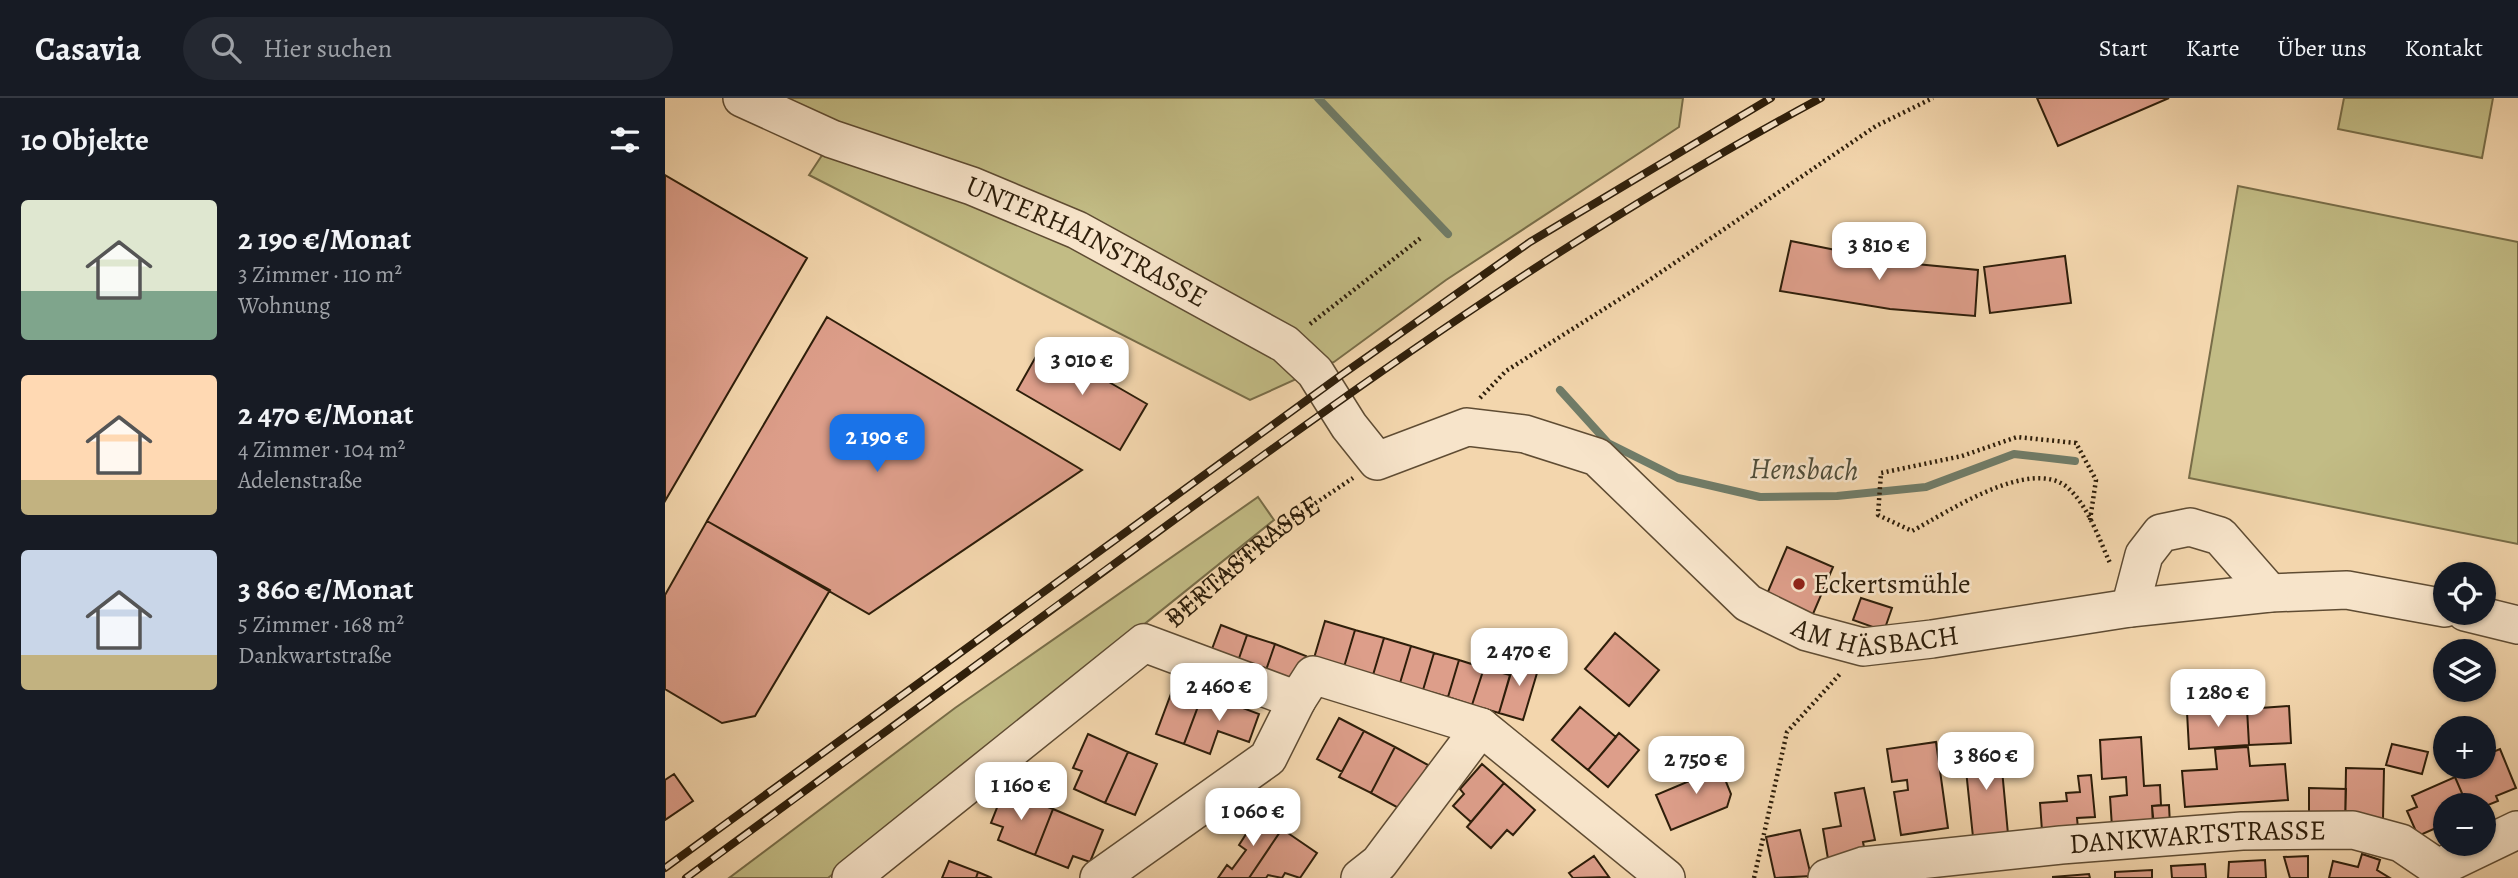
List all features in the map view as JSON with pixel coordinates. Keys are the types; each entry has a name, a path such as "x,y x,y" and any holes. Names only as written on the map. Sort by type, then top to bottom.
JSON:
{"street":[{"name":"UNTERHAINSTRASSE","path":"742,98 832,139 972,186 1077,230 1285,344 1315,372 1349,426 1377,461"},
{"name":"AM HÄSBACH","path":"1377,461 1467,427 1525,434 1597,457 1748,603 1807,632 1863,647 2130,608 2270,593 2347,590 2433,606"},
{"path":"2130,608 2144,555 2161,533 2190,527 2220,536 2270,593"},
{"path":"2496,620 2518,625"},
{"path":"1144,643 1297,700"},
{"name":"BERTASTRASSE","path":"851,878 1144,643"},
{"path":"1099,878 1268,758 1297,700 1313,675 1481,727 1666,878"},
{"path":"1360,878 1379,863 1481,727"},
{"name":"DANKWARTSTRASSE","path":"1827,878 1863,866 2061,845 2242,831 2353,830 2401,843 2438,868 2517,830"}],"path":[{"path":"1467,427 1475,404 1506,370 1642,285 1876,126 1933,98"},
{"path":"1285,344 1422,237"},
{"path":"2017,437 2076,443 2096,480 2090,520 2066,487 2033,476 2003,484 1912,531 1878,515 1881,473 1962,456 2017,437"},
{"name":"BERTASTRASSE","path":"1144,643 1277,529 1377,461"},
{"path":"1754,878 1787,732 1863,647"}],"shaded area":[{"path":"757,98 1683,98 1679,127 1446,280 1334,362 1250,400 809,175 832,140"},
{"path":"2344,98 2493,98 2482,158 2338,129"},
{"path":"2238,186 2518,242 2518,544 2189,478"},
{"path":"1258,497 1274,520 828,878 729,878 955,708"}],"building":[{"path":"2037,98 2169,98 2058,146"},
{"path":"665,175 807,258 665,501"},
{"path":"1791,241 1895,262 1978,270 1975,316 1890,309 1780,291"},
{"path":"2065,256 2071,303 1990,313 1984,267"},
{"path":"827,317 1082,470 869,614 707,521"},
{"path":"1043,344 1147,404 1120,450 1017,390"},
{"path":"707,521 830,590 755,716 722,723 665,689 665,595"},
{"name":"Eckertsmühle","path":"1787,547 1833,567 1810,621 1764,601"},
{"path":"1861,598 1892,608 1884,631 1853,620"},
{"path":"1325,621 1355,630 1344,667 1314,658"},
{"path":"1221,625 1247,635 1236,667 1209,657"},
{"path":"1355,630 1384,638 1373,675 1344,667"},
{"path":"1615,633 1659,670 1629,706 1585,669"},
{"path":"1247,635 1275,644 1264,676 1236,667"},
{"path":"1384,638 1411,646 1400,683 1373,675"},
{"path":"1275,644 1306,656 1294,687 1264,676"},
{"path":"1411,646 1434,653 1423,690 1400,683"},
{"path":"1434,653 1459,660 1448,697 1423,690"},
{"path":"1516,656 1540,663 1523,720 1499,713"},
{"path":"1459,660 1484,668 1472,705 1448,697"},
{"path":"1484,668 1510,675 1499,713 1472,705"},
{"path":"1175,683 1203,693 1184,744 1156,734"},
{"path":"1203,693 1259,714 1249,742 1218,731 1210,754 1184,744"},
{"path":"2289,706 2291,743 2249,745 2247,709"},
{"path":"1580,707 1616,737 1588,770 1552,740"},
{"path":"2247,709 2249,745 2189,749 2187,712"},
{"path":"1339,718 1364,731 1342,772 1317,759"},
{"path":"1364,731 1395,747 1371,793 1339,777"},
{"path":"1619,733 1639,750 1608,787 1588,770"},
{"path":"1088,734 1128,752 1105,803 1074,789 1082,771 1073,768"},
{"path":"2141,737 2144,786 2160,785 2161,805 2152,806 2153,825 2112,827 2110,797 2127,795 2126,777 2102,779 2100,740"},
{"path":"1936,742 1948,828 1901,835 1894,792 1908,790 1907,780 1892,782 1887,749"},
{"path":"2392,744 2428,752 2422,774 2386,765"},
{"path":"1395,747 1428,765 1404,811 1371,793"},
{"path":"2248,747 2250,766 2285,764 2288,800 2185,807 2182,771 2217,769 2215,749"},
{"path":"2000,748 2008,834 1973,837 1964,751"},
{"path":"2500,749 2516,788 2496,796 2496,793 2462,793 2456,779 2496,779 2496,751"},
{"path":"1128,752 1157,764 1135,815 1105,803"},
{"path":"1716,757 1731,794 1727,807 1671,830 1656,795 1699,777 1695,766"},
{"path":"1482,764 1504,783 1471,822 1453,806 1464,794 1460,789"},
{"path":"2346,768 2384,769 2383,820 2345,827"},
{"path":"674,774 693,801 665,820 665,780"},
{"path":"2091,775 2095,817 2077,818 2078,828 2042,831 2040,803 2067,801 2066,793 2080,792 2078,776"},
{"path":"2450,779 2456,779 2462,793 2433,793 2433,829 2418,836 2407,811 2417,807 2412,796"},
{"path":"1504,783 1535,810 1513,835 1507,830 1491,848 1467,827"},
{"path":"1864,788 1875,840 1863,842 1865,852 1828,859 1823,829 1841,826 1835,793"},
{"path":"2309,788 2346,789 2345,827 2309,815"},
{"path":"1004,790 1053,809 1035,855 998,840 1003,827 991,823"},
{"path":"2169,805 2170,825 2154,826 2152,806"},
{"path":"1053,809 1103,830 1090,862 1073,856 1068,868 1035,855"},
{"path":"1259,814 1282,829 1249,878 1218,878 1227,865 1232,869 1246,850 1239,845"},
{"path":"1282,829 1317,853 1300,878 1285,873 1282,878 1268,875 1266,878 1249,878"},
{"path":"1800,830 1811,876 1775,878 1766,837"},
{"path":"2362,854 2380,860 2377,870 2390,878 2329,878 2333,861 2358,867"},
{"path":"1594,856 1609,877 1573,878 1569,873"},
{"path":"2308,856 2308,878 2290,878 2284,857"},
{"path":"2265,860 2266,878 2228,878 2229,862"},
{"path":"949,861 978,872 976,878 942,878"},
{"path":"2205,864 2206,878 2172,878 2171,866"},
{"path":"2152,870 2152,878 2115,878 2115,872"},
{"path":"978,872 992,878 976,878"},
{"path":"2089,874 2090,878 2053,878 2053,877"}],"waterway":[{"name":"Hensbach","path":"1318,98 1448,234"},
{"name":"Hensbach","path":"1560,390 1608,443 1678,478 1760,497 1837,496 1926,487 2014,454 2075,461"}],"railway":[{"path":"665,868 1340,376 1530,242 1771,98"},
{"path":"686,878 1236,475 1399,360 1647,197 1821,98"}],"place":[{"name":"Eckertsmühle","path":"1799,584"}]}
